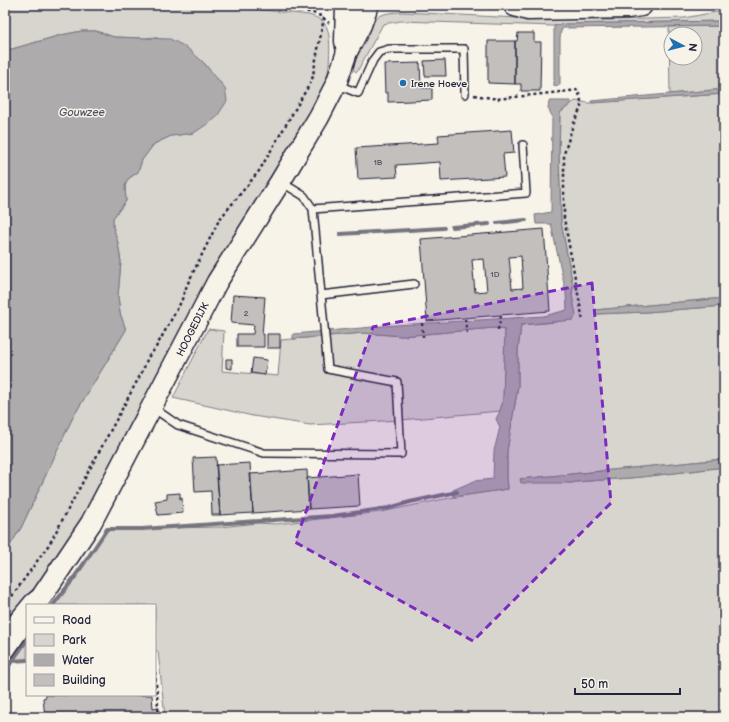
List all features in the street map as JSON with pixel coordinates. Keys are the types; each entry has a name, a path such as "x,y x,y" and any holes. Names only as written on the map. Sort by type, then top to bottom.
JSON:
{"main road":[{"path":"515,5 528,9 627,7 641,5"}],"street":[{"name":"HOOGEDIJK","path":"346,5 346,52"},
{"name":"HOOGEDIJK","path":"37,604 91,523 217,282 280,182 319,116 336,84 346,52 361,25 368,5"},
{"path":"5,649 26,618"}],"lane":[{"path":"336,84 358,93 373,60 379,52 389,49 464,49 465,94"},
{"path":"313,209 526,193 522,145"},
{"path":"152,407 178,425 264,453 401,454 397,382 328,369 313,209 304,196 280,182"},
{"path":"321,295 414,284"},
{"path":"5,628 28,599 52,582"}],"path":[{"path":"5,606 50,543 143,370 148,357 155,349 181,302 219,220 259,172 312,80 324,18 310,12 241,5"},
{"path":"303,11 304,5"},
{"path":"465,94 497,99 578,90 581,107 573,124 564,154 564,218 583,321"},
{"path":"498,330 501,316"},
{"path":"465,319 466,333"},
{"path":"422,323 423,337"},
{"path":"156,681 160,717"}],"highlighted area":[{"path":"592,283 611,503 473,641 295,542 373,327"}],"green space":[{"path":"5,5 218,5 309,15 324,22 329,36 330,53 326,84 109,477 53,569 25,597 5,623 5,553 21,528 73,417 126,330 120,313 118,296 121,262 118,243 113,227 113,218 126,201 125,186 128,179 138,172 142,160 154,144 171,136 194,133 225,88 203,62 155,37 114,37 96,31 82,31 61,35 5,51"},
{"path":"404,12 536,19 609,20 684,18 724,12 724,21 565,24 554,26 401,21 383,24 357,72 350,68 373,19 388,13"},
{"path":"703,26 724,26 724,89 670,94 670,66 703,66"},
{"path":"724,94 724,298 595,310 596,314 724,306 724,459 520,479 571,483 642,477 724,467 724,717 165,717 158,651 156,651 156,604 53,604 107,529 221,527 258,523 276,524 381,512 454,497 508,489 507,451 518,386 518,351 521,325 556,322 576,315 572,296 573,286 561,222 559,153 560,113 575,101 589,103"},
{"path":"494,328 505,330 503,401 500,411 401,420 310,425 253,416 173,398 208,329 224,331 222,371 278,376 281,340 364,333 402,336"},
{"path":"26,640 26,660 11,661"}],"water":[{"path":"724,21 724,26 563,28 560,38 560,85 554,86 554,26 565,24"},
{"name":"Gouwzee","path":"82,31 96,31 114,37 170,39 186,47 203,62 225,88 227,101 216,118 194,133 171,136 154,144 142,160 138,172 128,179 125,186 126,201 113,218 113,226 121,262 118,296 120,313 126,330 73,417 21,528 5,553 5,51 61,35"},
{"path":"724,89 724,94 592,103 591,101"},
{"path":"549,101 571,101 571,103 560,113 559,153 561,222 573,286 572,296 576,315 573,320 521,325 518,350 518,386 507,451 508,489 454,497 453,490 474,481 493,479 494,451 500,427 496,419 503,401 505,330 494,328 402,336 364,333 293,339 293,334 396,325 544,316 567,310 566,293 551,224 536,224 535,215 551,212 552,116 548,108"},
{"path":"724,298 724,306 596,314 595,310"},
{"path":"724,459 724,467 642,477 571,483 521,483 520,479"}],"building":[{"path":"518,33 534,33 534,42 541,42 540,91 521,91 521,84 515,84 515,41 517,41"},
{"path":"488,41 515,41 515,84 488,83"},
{"path":"445,60 446,76 425,76 424,61"},
{"path":"420,63 421,88 432,88 432,100 388,102 388,93 385,93 384,64"},
{"path":"512,130 514,153 503,154 505,177 441,181 440,162 396,165 397,177 358,179 356,148 439,143 438,135"},
{"path":"544,229 550,311 427,321 421,239","holes":["521,256 523,288 512,289 509,257","484,259 487,291 475,292 472,260"]},
{"path":"233,295 265,297 262,335 264,334 264,347 237,347 237,334 253,334 254,325 231,323"},
{"path":"267,334 280,334 280,348 267,348"},
{"path":"253,358 267,360 265,375 251,373"},
{"path":"226,359 232,359 232,369 226,368"},
{"path":"216,457 220,515 212,515 211,491 195,492 193,458"},
{"path":"250,463 253,513 220,515 216,465"},
{"path":"307,470 309,509 253,513 250,474"},
{"path":"358,474 360,506 309,509 307,478"},
{"path":"180,493 180,499 182,498 183,513 158,515 155,501 167,499 167,494"},
{"path":"152,696 153,708 158,707 159,717 45,717 43,698"}],"waterway":[{"path":"497,223 526,220"},
{"path":"452,227 489,224"},
{"path":"340,234 444,228"},
{"path":"54,604 75,577 107,529 142,529 332,516 389,508 457,492"},
{"path":"5,671 26,641"},
{"path":"11,661 26,660"}],"place":[{"name":"Irene Hoeve","path":"403,83"}]}
